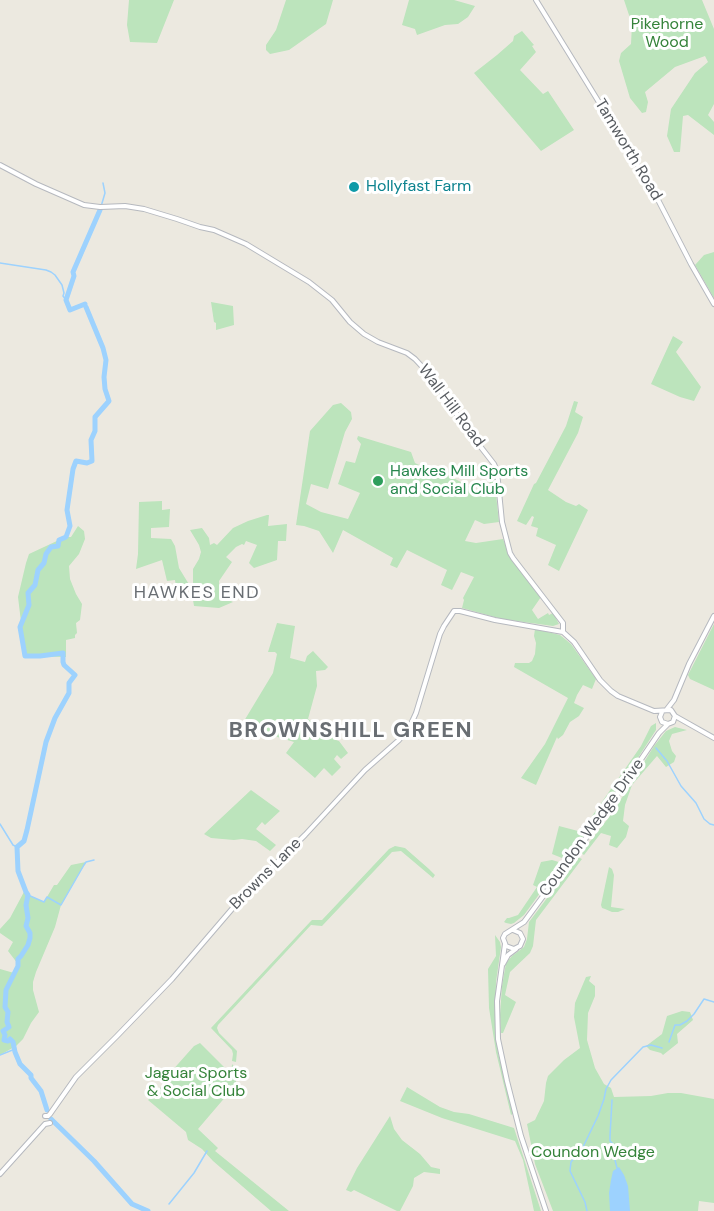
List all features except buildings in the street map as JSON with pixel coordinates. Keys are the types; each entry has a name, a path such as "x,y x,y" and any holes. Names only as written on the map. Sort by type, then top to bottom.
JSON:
{"street":[{"name":"Tamworth Road","path":"536,0 653,190 714,304"},
{"name":"Wall Hill Road","path":"0,165 84,205 144,209 214,230 246,244 321,291 364,334 407,353 422,365 472,437 494,464 497,471 502,522 513,558 562,623 563,632 574,642 600,680 618,696 654,711 674,714 714,738"},
{"name":"Browns Lane","path":"45,1116 50,1114 76,1077 172,979 244,895 304,836 365,770 399,740 410,726 416,713 440,634 454,612 459,610 495,620 563,632"},
{"path":"670,723 674,714 674,700 689,664 714,616"},
{"name":"Coundon Wedge Drive","path":"659,733 660,719 674,700"},
{"name":"Wall Hill Road","path":"654,711 660,719 670,723 690,725"},
{"name":"Coundon Wedge Drive","path":"546,1211 521,1136 498,1039 497,1000 504,936 524,922 603,815 659,733 670,723"},
{"name":"Coundon Wedge Drive","path":"502,964 508,955 522,944 524,922"},
{"path":"513,930 518,931 522,936"},
{"path":"504,944 510,949 516,948"},
{"path":"0,1174 44,1125 50,1123"}],"green space":[{"path":"129,0 174,0 157,43 130,42 127,25"},
{"path":"286,0 333,0 326,24 289,50 270,54 266,50 266,45 276,30"},
{"path":"409,0 454,0 475,6 468,17 458,24 445,25 417,35 415,29 402,25"},
{"name":"Pikehorne Wood","path":"624,0 702,0 714,29 714,104 708,115 714,122 714,135 688,115 683,116 680,152 674,152 667,136 671,109 695,73 708,62 705,56 675,67 645,92 648,102 646,112 642,113 630,98 619,61 621,53 631,44 632,24"},
{"path":"522,31 534,45 532,46 536,52 520,70 543,94 548,91 574,130 541,151 474,73"},
{"path":"714,252 714,298 695,265 704,255"},
{"path":"211,302 233,306 234,325 216,330"},
{"path":"673,336 683,342 676,352 701,387 694,401 651,384"},
{"path":"574,401 578,402 575,412 583,417 578,433 548,490 566,502 576,506 579,504 588,510 559,571 548,565 556,545 536,536 538,528 531,526 534,517 532,516 526,525 517,521 534,484 566,426"},
{"path":"341,403 351,412 352,419 345,432 328,489 311,484 306,504 321,512 348,519 360,493 338,484 346,461 355,463 361,444 357,439 358,436 411,452 415,463 444,477 446,474 472,488 480,497 494,476 499,522 484,524 475,520 465,541 476,543 503,539 511,559 541,597 532,610 538,619 548,613 549,615 553,613 559,624 553,626 502,619 462,608 463,598 474,577 461,572 452,590 441,585 447,570 407,550 397,568 390,565 393,558 343,530 333,553 319,531 296,525 310,431 333,405"},
{"path":"162,501 162,510 170,509 169,527 151,528 151,538 171,539 175,546 179,568 190,586 176,587 175,580 167,581 162,560 136,569 139,502"},
{"path":"269,515 268,526 287,524 286,541 278,541 277,560 254,568 249,563 257,545 246,541 244,545 236,547 226,557 232,562 219,581 220,596 233,602 219,608 194,606 193,569 201,552 190,530 202,528 209,538 210,545 214,543 217,545 233,528"},
{"path":"78,526 84,531 85,539 79,554 69,566 70,579 82,604 80,620 76,623 75,638 66,640 66,657 25,656 20,633 18,597 29,554 66,537 71,537"},
{"path":"277,623 295,626 290,658 305,662 307,656 313,651 328,667 325,670 316,671 317,686 308,719 339,741 348,753 341,759 337,755 334,759 341,767 332,776 324,768 315,778 286,753 294,742 241,726 273,673 277,654 268,652"},
{"path":"714,624 714,690 690,679 688,675"},
{"path":"535,629 560,635 571,644 596,679 592,689 583,685 577,695 574,703 584,708 579,716 570,722 563,735 558,739 557,737 536,785 521,778 545,744 568,698 514,667 515,663 532,661 535,654"},
{"path":"656,723 656,730 632,767 568,858 552,854 559,826 578,831 583,829 641,746 651,726"},
{"path":"675,727 687,730 672,734 669,741 676,756 674,762 666,767 657,756 632,785 625,805 623,821 629,826 626,837 617,848 609,845 611,836 601,833 584,855 581,853 613,812 654,746 666,731"},
{"path":"251,790 280,811 265,825 262,822 256,829 276,845 270,851 256,841 211,838 204,834"},
{"path":"395,846 405,848 435,875 433,878 401,851 392,852 322,926 311,925 218,1025 219,1033 237,1051 236,1062 232,1061 232,1050 211,1028 312,920 322,920 389,849"},
{"path":"578,857 582,859 536,920 530,953 510,972 505,995 516,1002 503,1033 501,1033 502,986 506,963 524,947 529,922"},
{"path":"552,860 562,863 524,915 514,923 504,922 507,918 518,915 537,887 533,885 541,862"},
{"path":"86,862 61,905 55,927 36,972 33,990 39,1012 23,1039 0,1055 0,969 14,973 18,964 8,951 13,942 0,933 0,929 10,918 25,890 28,895 44,902 54,885 57,885 71,865"},
{"path":"609,867 614,875 611,907 625,909 618,912 602,908 601,905"},
{"path":"495,935 501,947 496,982 495,1024 498,1053 514,1113 511,1115 496,1052 489,1008 488,969 496,956"},
{"name":"Coundon Wedge","path":"591,976 589,981 595,986 595,996 588,1013 587,1040 595,1068 604,1084 611,1088 614,1097 681,1093 714,1099 714,1203 699,1201 698,1211 553,1211 535,1164 527,1124 535,1120 544,1101 548,1076 580,1048 574,1017 575,1003 586,977"},
{"path":"682,1011 690,1012 693,1020 677,1034 678,1043 663,1055 650,1050 646,1046 662,1034 667,1016"},
{"name":"Jaguar Sports & Social Club","path":"200,1043 231,1076 232,1064 235,1068 236,1082 198,1129 218,1148 215,1151 289,1211 271,1211 202,1149 188,1140 186,1132 148,1100 169,1079 170,1073 194,1046"},
{"path":"407,1087 440,1107 514,1128 541,1211 534,1211 523,1160 515,1141 442,1118 400,1101"},
{"path":"390,1116 394,1129 402,1140 420,1154 431,1167 440,1169 440,1174 424,1172 414,1178 413,1186 400,1211 354,1190 351,1192 346,1190"}],"water":[{"path":"619,1167 628,1186 630,1211 610,1211 611,1180 613,1171"}],"waterway":[{"path":"100,210 105,193 103,183"},
{"path":"85,304 70,310 66,300 74,276 73,272 100,210"},
{"path":"0,263 51,272 62,285 63,296 66,300"},
{"path":"47,1110 41,1091 31,1075 20,1064 13,1042 10,1039 4,1040 3,1031 9,1027 8,1012 5,1007 6,990 18,966 18,959 30,938 26,926 28,895 18,871 17,847 24,841 46,742 55,718 69,693 69,683 75,675 64,665 63,653 25,656 20,627 29,605 28,593 35,585 38,570 44,563 46,554 51,547 58,546 59,540 66,537 70,526 67,510 73,469 76,461 87,463 92,461 91,440 95,431 95,417 109,401 104,377 106,360 86,307"},
{"path":"656,748 667,761 681,786 696,803 704,819 714,825"},
{"path":"0,824 13,845 17,847"},
{"path":"28,895 44,902 47,897 61,905 86,862 94,860"},
{"path":"669,1042 675,1025 687,1021 704,999 714,1002"},
{"path":"587,1211 570,1171 571,1162 582,1149 598,1116 611,1080 643,1047 651,1045 662,1048"},
{"path":"0,1055 15,1049"},
{"path":"612,1100 610,1141 614,1145 612,1154 617,1168"},
{"path":"51,1119 94,1161 132,1204 148,1211"},
{"path":"169,1204 194,1173 207,1151"}],"place":[{"name":"Hollyfast Farm","path":"354,187"},
{"name":"Hawkes Mill Sports and Social Club","path":"378,481"}],"district":[{"name":"HAWKES END","path":"197,593"},
{"name":"BROWNSHILL GREEN","path":"351,731"}]}
